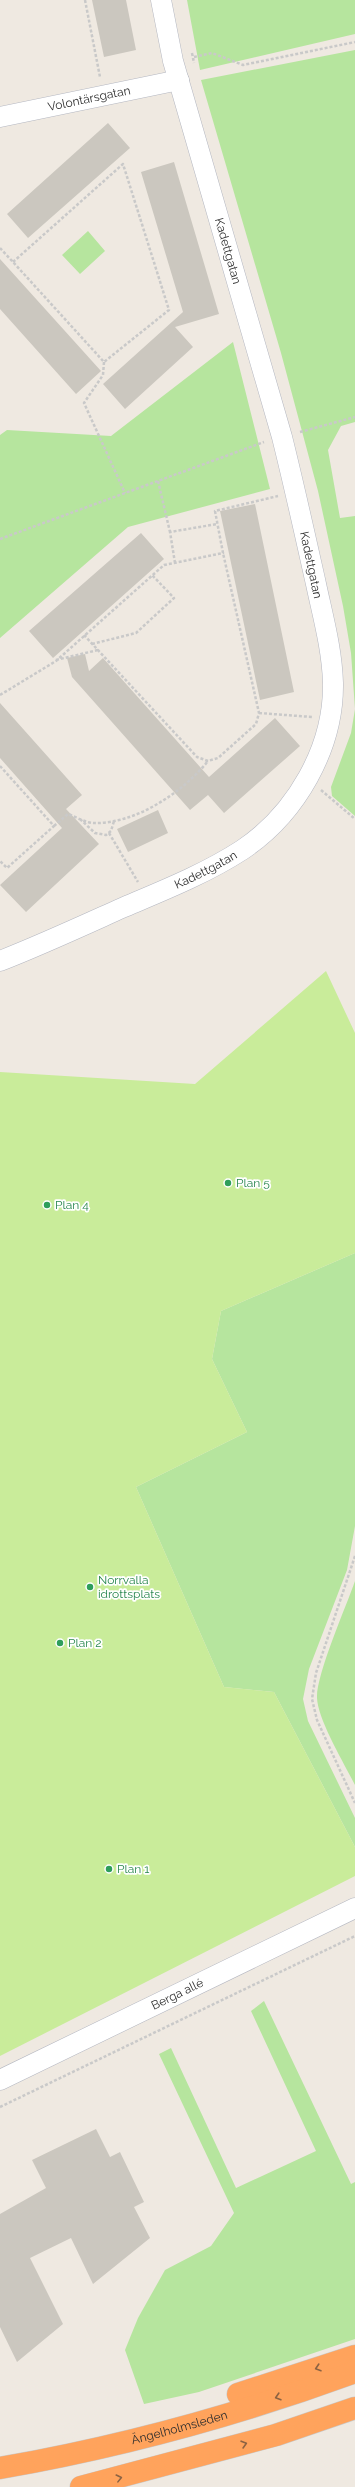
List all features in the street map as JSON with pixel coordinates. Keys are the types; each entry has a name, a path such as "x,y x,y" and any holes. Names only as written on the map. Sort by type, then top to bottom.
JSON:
{"highway":[{"path":"22,2464 355,2356"},
{"name":"Ängelholmsleden","path":"0,2468 133,2439 213,2417 355,2372"},
{"path":"81,2487 276,2435 355,2408"}],"street":[{"name":"Kadettgatan","path":"0,961 147,897 217,864 243,849 282,814 313,769 330,718 332,662 296,492 282,436 173,61 161,0"},
{"name":"Volontärsgatan","path":"0,117 179,80"},
{"name":"Berga allé","path":"0,2080 355,1908"}],"path":[{"path":"85,0 104,96"},
{"path":"173,61 212,53 243,65 355,42"},
{"path":"12,262 124,164 170,310 104,362"},
{"path":"0,248 104,362 103,375 84,403 125,493"},
{"path":"0,539 282,436 355,417"},
{"path":"158,481 170,532 174,563"},
{"path":"0,861 7,868 68,814 93,823 114,821 154,805 195,777 208,761 218,758 256,724 259,713 215,511 296,492"},
{"path":"170,532 217,524"},
{"path":"1,693 56,660 164,565 223,553"},
{"path":"92,644 136,633 174,598 152,575"},
{"path":"84,635 197,757 208,761"},
{"path":"56,660 98,650"},
{"path":"259,713 330,718"},
{"path":"0,766 54,826"},
{"path":"320,789 355,819"},
{"path":"79,818 95,833 106,836 114,821"},
{"path":"108,833 147,897"},
{"path":"355,1556 316,1673 312,1698 317,1720 355,1803"},
{"path":"0,2107 355,1936"}],"green space":[{"path":"187,0 355,0 355,34 200,70"},
{"path":"355,50 355,422 341,426 328,450 340,518 355,516 355,709 351,653 343,606 318,491 281,353 201,80"},
{"path":"88,231 105,251 80,274 62,255"},
{"path":"233,342 270,489 128,527 0,638 0,435 7,430 111,436"},
{"path":"355,709 355,816 332,796 331,787 351,733"},
{"name":"Norrvalla idrottsplats","path":"326,971 355,1033 355,1253 221,1311 212,1359 247,1432 136,1487 224,1687 274,1692 355,1847 355,1876 0,2056 0,1072 195,1084"},
{"path":"355,1253 355,1526 347,1570 309,1669 303,1699 308,1721 355,1818 355,1847 274,1692 224,1687 136,1487 247,1432 212,1359 221,1311"},
{"path":"355,1581 355,1785 338,1754 322,1718 318,1707 317,1698 318,1687 326,1658"},
{"path":"264,2001 351,2184 355,2182 355,2339 199,2392 144,2404 125,2350 138,2318 165,2270 211,2246 234,2213 159,2054 171,2048 236,2188 316,2151 251,2011"}],"building":[{"path":"92,0 126,0 136,50 104,57"},
{"path":"108,123 130,148 28,238 7,214"},
{"path":"174,162 219,314 175,327 193,347 125,409 103,384 183,312 141,172"},
{"path":"0,259 101,371 76,394 0,309"},
{"path":"255,504 294,692 260,700 220,511"},
{"path":"141,533 164,559 53,658 29,631"},
{"path":"85,654 89,671 103,658 209,777 275,718 300,746 224,813 208,795 190,810 72,677 67,658"},
{"path":"0,703 82,795 66,809 99,844 26,912 0,885 62,828 0,758"},
{"path":"158,810 168,833 128,852 117,829"},
{"path":"96,2129 110,2157 120,2152 144,2202 134,2207 150,2238 93,2284 71,2238 30,2258 63,2324 17,2362 0,2327 0,2214 46,2188 32,2160"}],"place":[{"name":"Plan 5","path":"228,1183"},
{"name":"Plan 4","path":"47,1205"},
{"name":"Norrvalla idrottsplats","path":"90,1587"},
{"name":"Plan 2","path":"60,1643"},
{"name":"Plan 1","path":"109,1869"}]}
